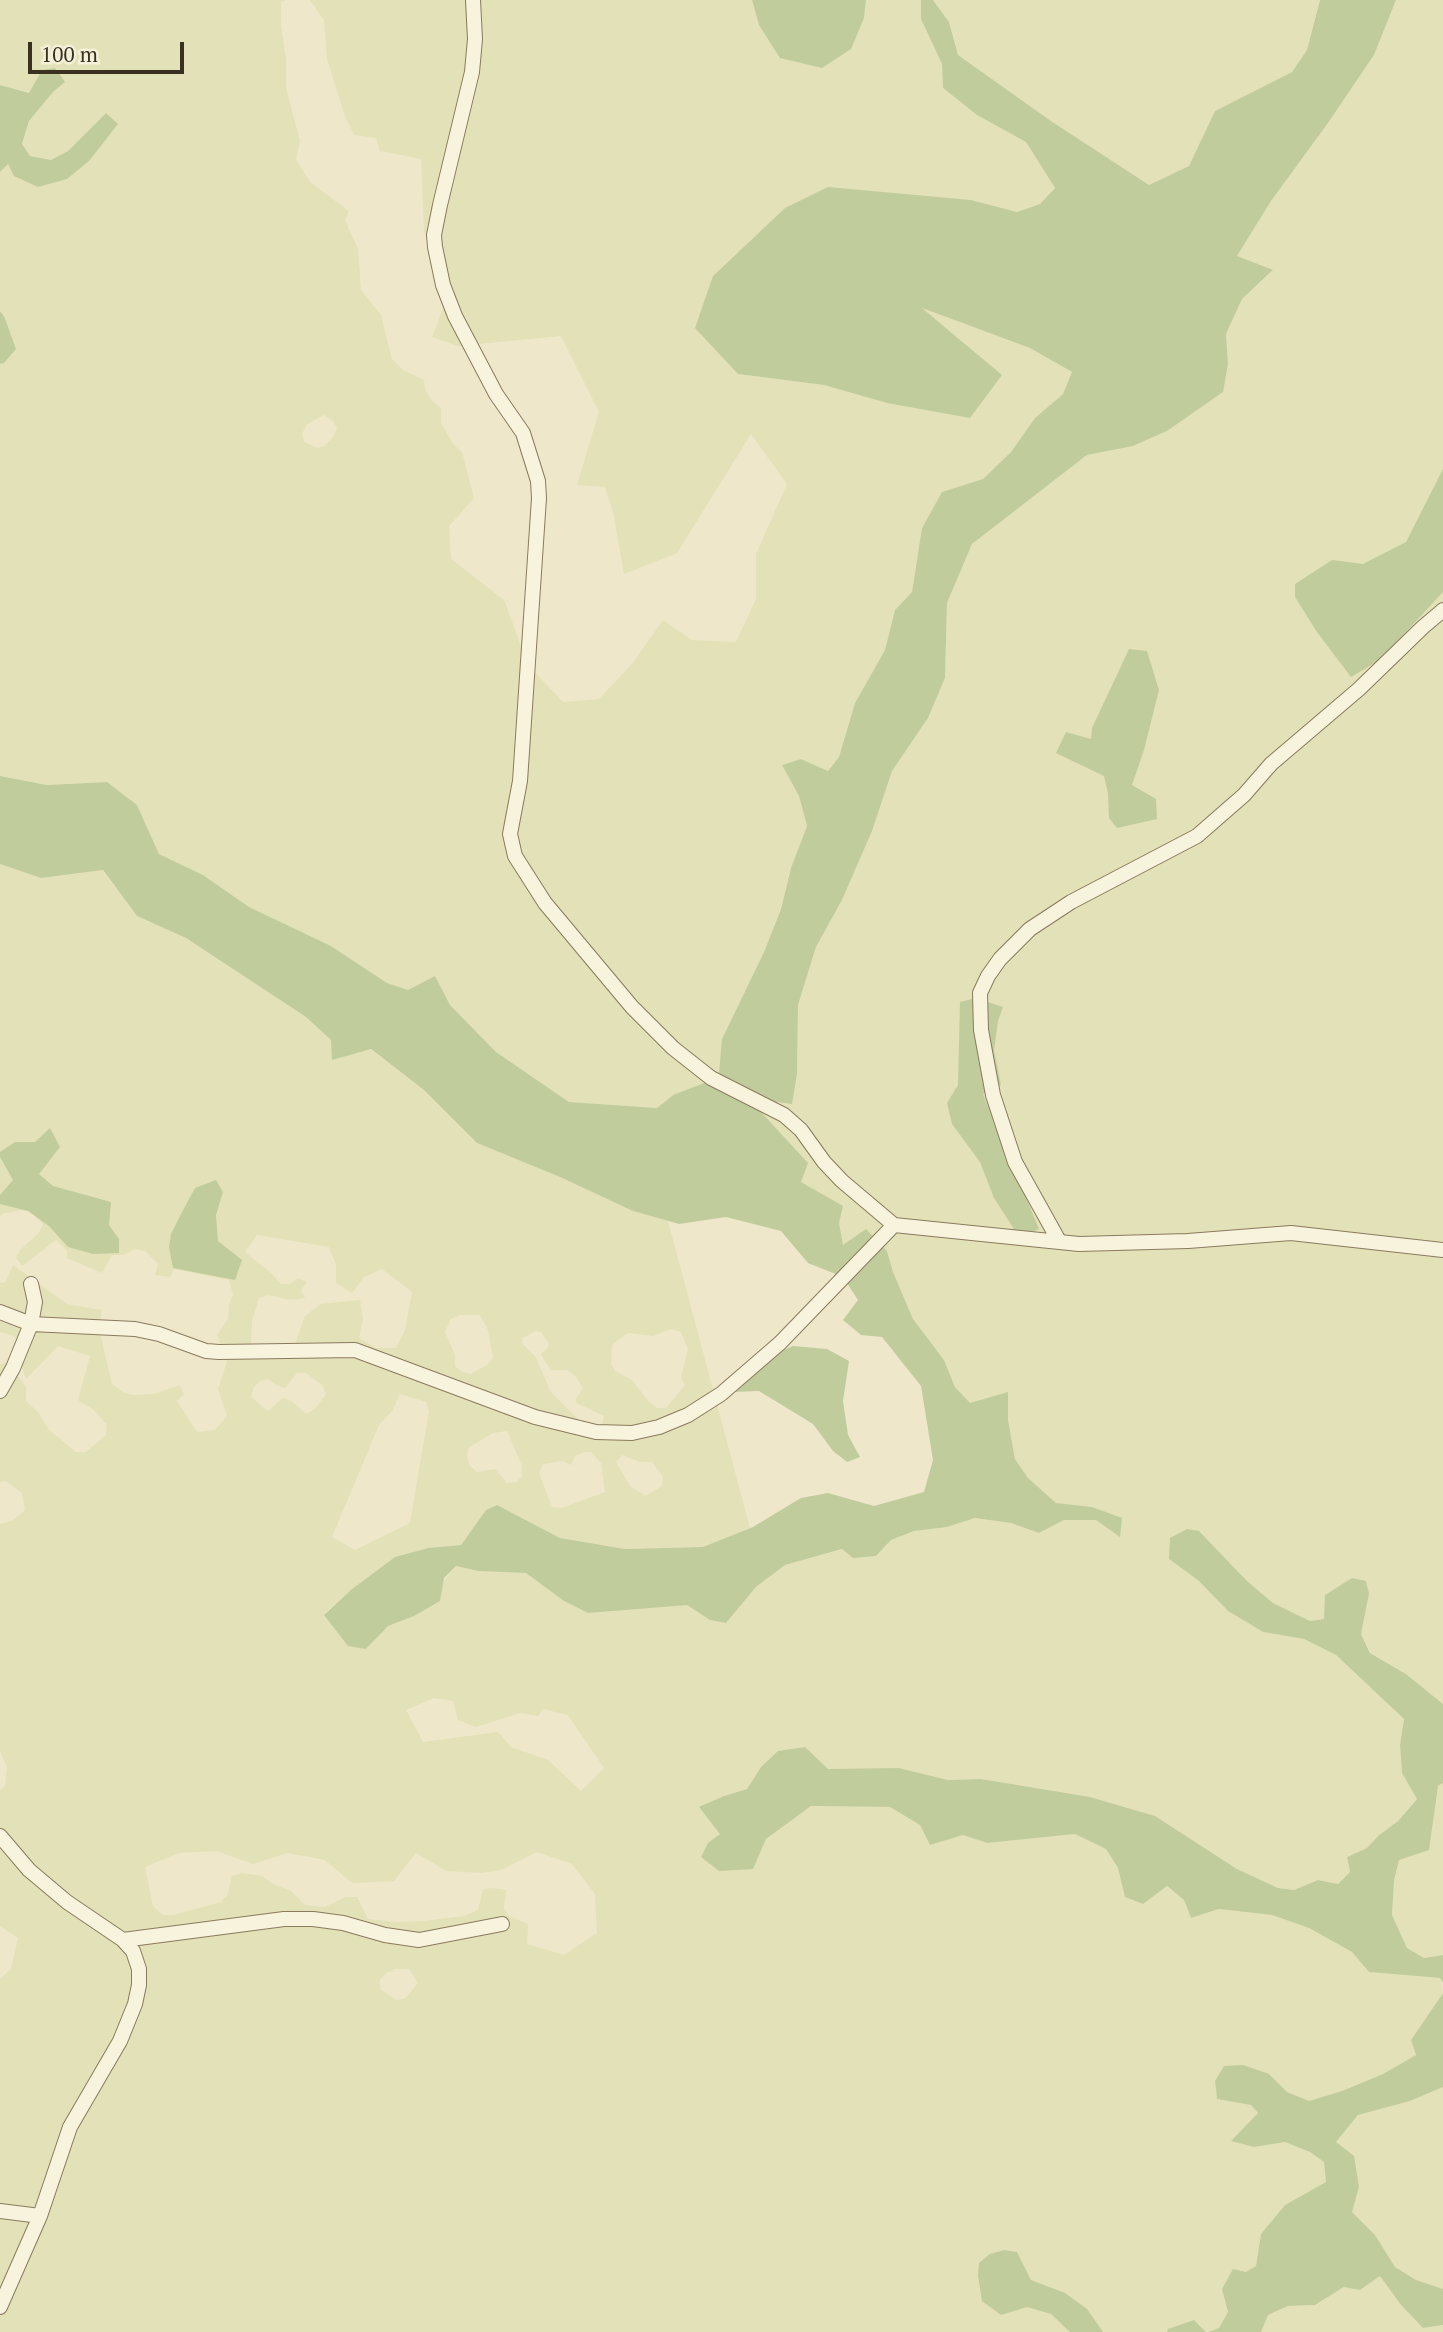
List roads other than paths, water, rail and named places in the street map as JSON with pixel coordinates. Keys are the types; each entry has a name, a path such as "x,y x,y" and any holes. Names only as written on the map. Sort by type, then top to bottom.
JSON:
{"street":[{"path":"473,0 475,39 472,72 434,235 443,285 455,316 496,394 523,433 538,481 540,498 520,781 510,834 511,845 524,873 545,903 632,1007 673,1048 711,1078 784,1115 801,1130 842,1181 894,1225 1079,1244 1188,1241 1302,1233 1443,1250"},
{"path":"1059,1241 1015,1163 993,1095 981,1030 980,993 989,976 1000,959 1030,929 1071,902 1196,836 1244,795 1271,764 1359,690 1423,626 1443,610"},
{"path":"0,1312 31,1324 135,1329 159,1334 206,1351 355,1350 535,1417 596,1432 632,1433 659,1427 688,1415 720,1394 780,1343 894,1225"},
{"path":"0,1391 13,1368 31,1324 35,1302 31,1284"},
{"path":"0,1836 12,1853 38,1878 67,1902 123,1940 133,1951 139,1969 135,2004 120,2041 70,2127 40,2216 0,2306"},
{"path":"123,1940 284,1919 343,1923 385,1935 419,1940 502,1924"},
{"path":"0,2211 40,2216"}]}
